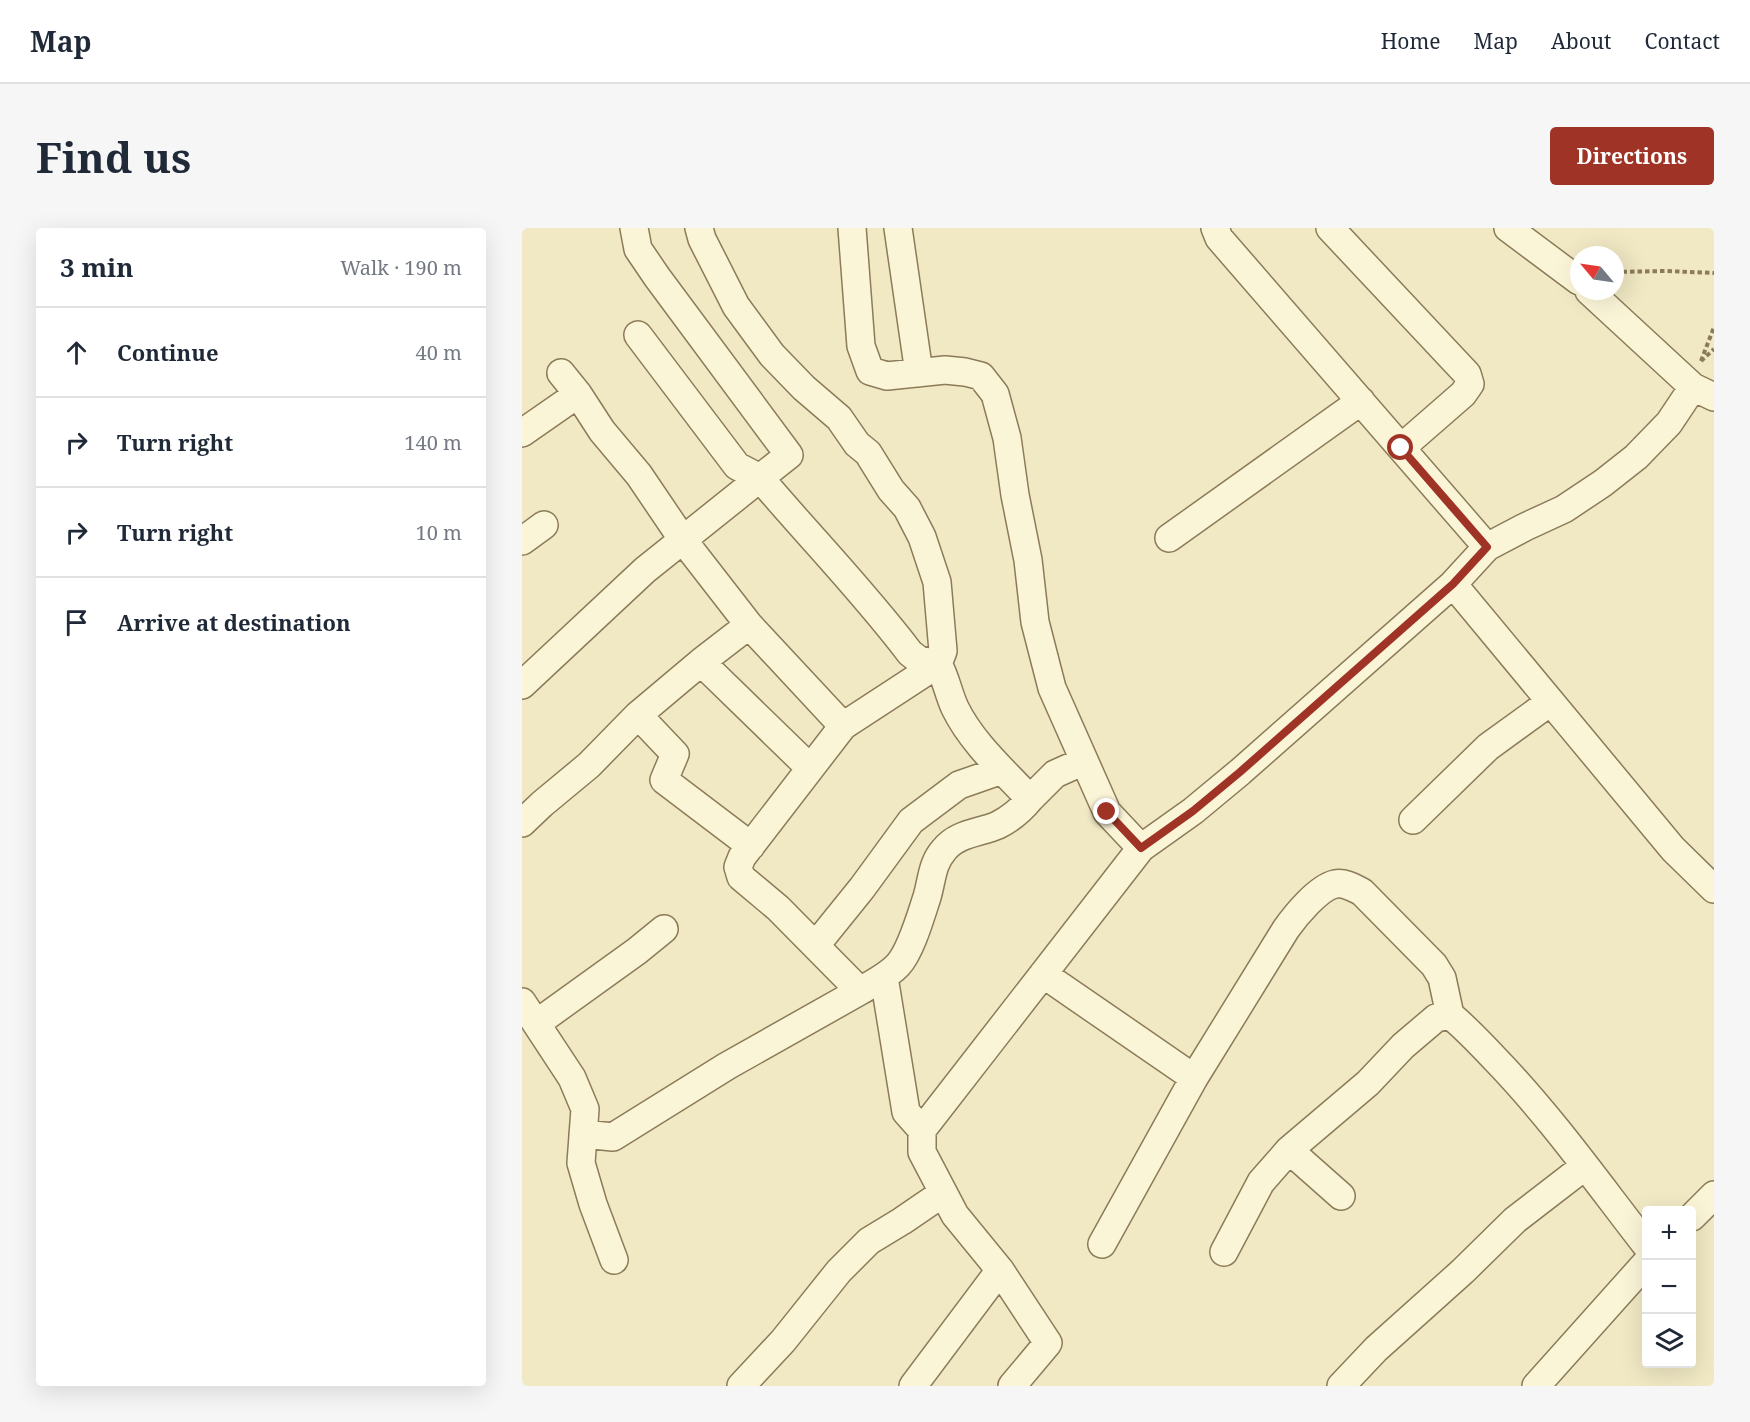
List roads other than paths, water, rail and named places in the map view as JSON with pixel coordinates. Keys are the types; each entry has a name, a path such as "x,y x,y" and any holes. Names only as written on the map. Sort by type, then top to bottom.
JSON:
{"street":[{"path":"522,685 645,570 789,455 657,277 639,249 634,228"},
{"path":"699,228 736,306 772,355 804,388 839,418 857,444 868,453 891,490 907,508 922,537 937,582 943,651 938,664 843,726 742,857 738,867 741,877 778,908 860,991"},
{"path":"852,228 861,346 870,371 886,376 945,370 981,376 995,394 1007,438 1028,560 1035,622 1052,687 1107,812 1141,848"},
{"path":"898,228 919,373"},
{"path":"1215,228 1219,238 1487,547"},
{"path":"1330,228 1467,374 1470,384 1463,394 1401,448"},
{"path":"1508,228 1570,274"},
{"path":"1012,1386 1048,1343 1000,1270 955,1215 921,1152 922,1130 1141,848 1193,811 1233,778 1453,584 1487,547 1564,509 1603,483 1636,458 1669,423 1704,392 1599,300"},
{"path":"638,334 737,466 760,478 862,592 910,652 919,660 938,664 944,673 955,708 972,735 1030,799"},
{"path":"561,373 748,625 843,726"},
{"path":"522,434 578,394"},
{"path":"1169,538 1361,401"},
{"path":"522,541 544,525"},
{"path":"1453,584 1672,849 1714,889"},
{"path":"522,823 589,765 638,715 748,625"},
{"path":"701,662 810,768"},
{"path":"1413,820 1488,747 1550,702"},
{"path":"638,715 675,754 664,780 751,846"},
{"path":"583,1134 613,1137 727,1066 884,977 899,963 909,945 927,897 935,863 944,849 953,841 998,825 1019,811 1055,774 1084,761"},
{"path":"816,945 862,888 910,821 958,785 1002,770"},
{"path":"1102,1244 1194,1078 1286,929 1315,897 1335,884 1349,885 1362,892 1434,965 1442,978 1450,1015 1462,1024 1523,1088 1559,1130 1642,1239"},
{"path":"614,1260 593,1204 581,1163 585,1109 572,1078 529,1012 637,951 664,929"},
{"path":"1043,975 1194,1078"},
{"path":"884,977 906,1112 922,1130"},
{"path":"1224,1252 1262,1182 1289,1150 1368,1083 1403,1046 1428,1025 1437,1018 1450,1015"},
{"path":"1289,1150 1341,1196"},
{"path":"1341,1386 1376,1349 1463,1271 1515,1220 1585,1166"},
{"path":"741,1386 783,1341 839,1271 869,1241 943,1193"},
{"path":"1696,1213 1714,1195"},
{"path":"1536,1386 1642,1269"},
{"path":"913,1386 1000,1270"}]}
